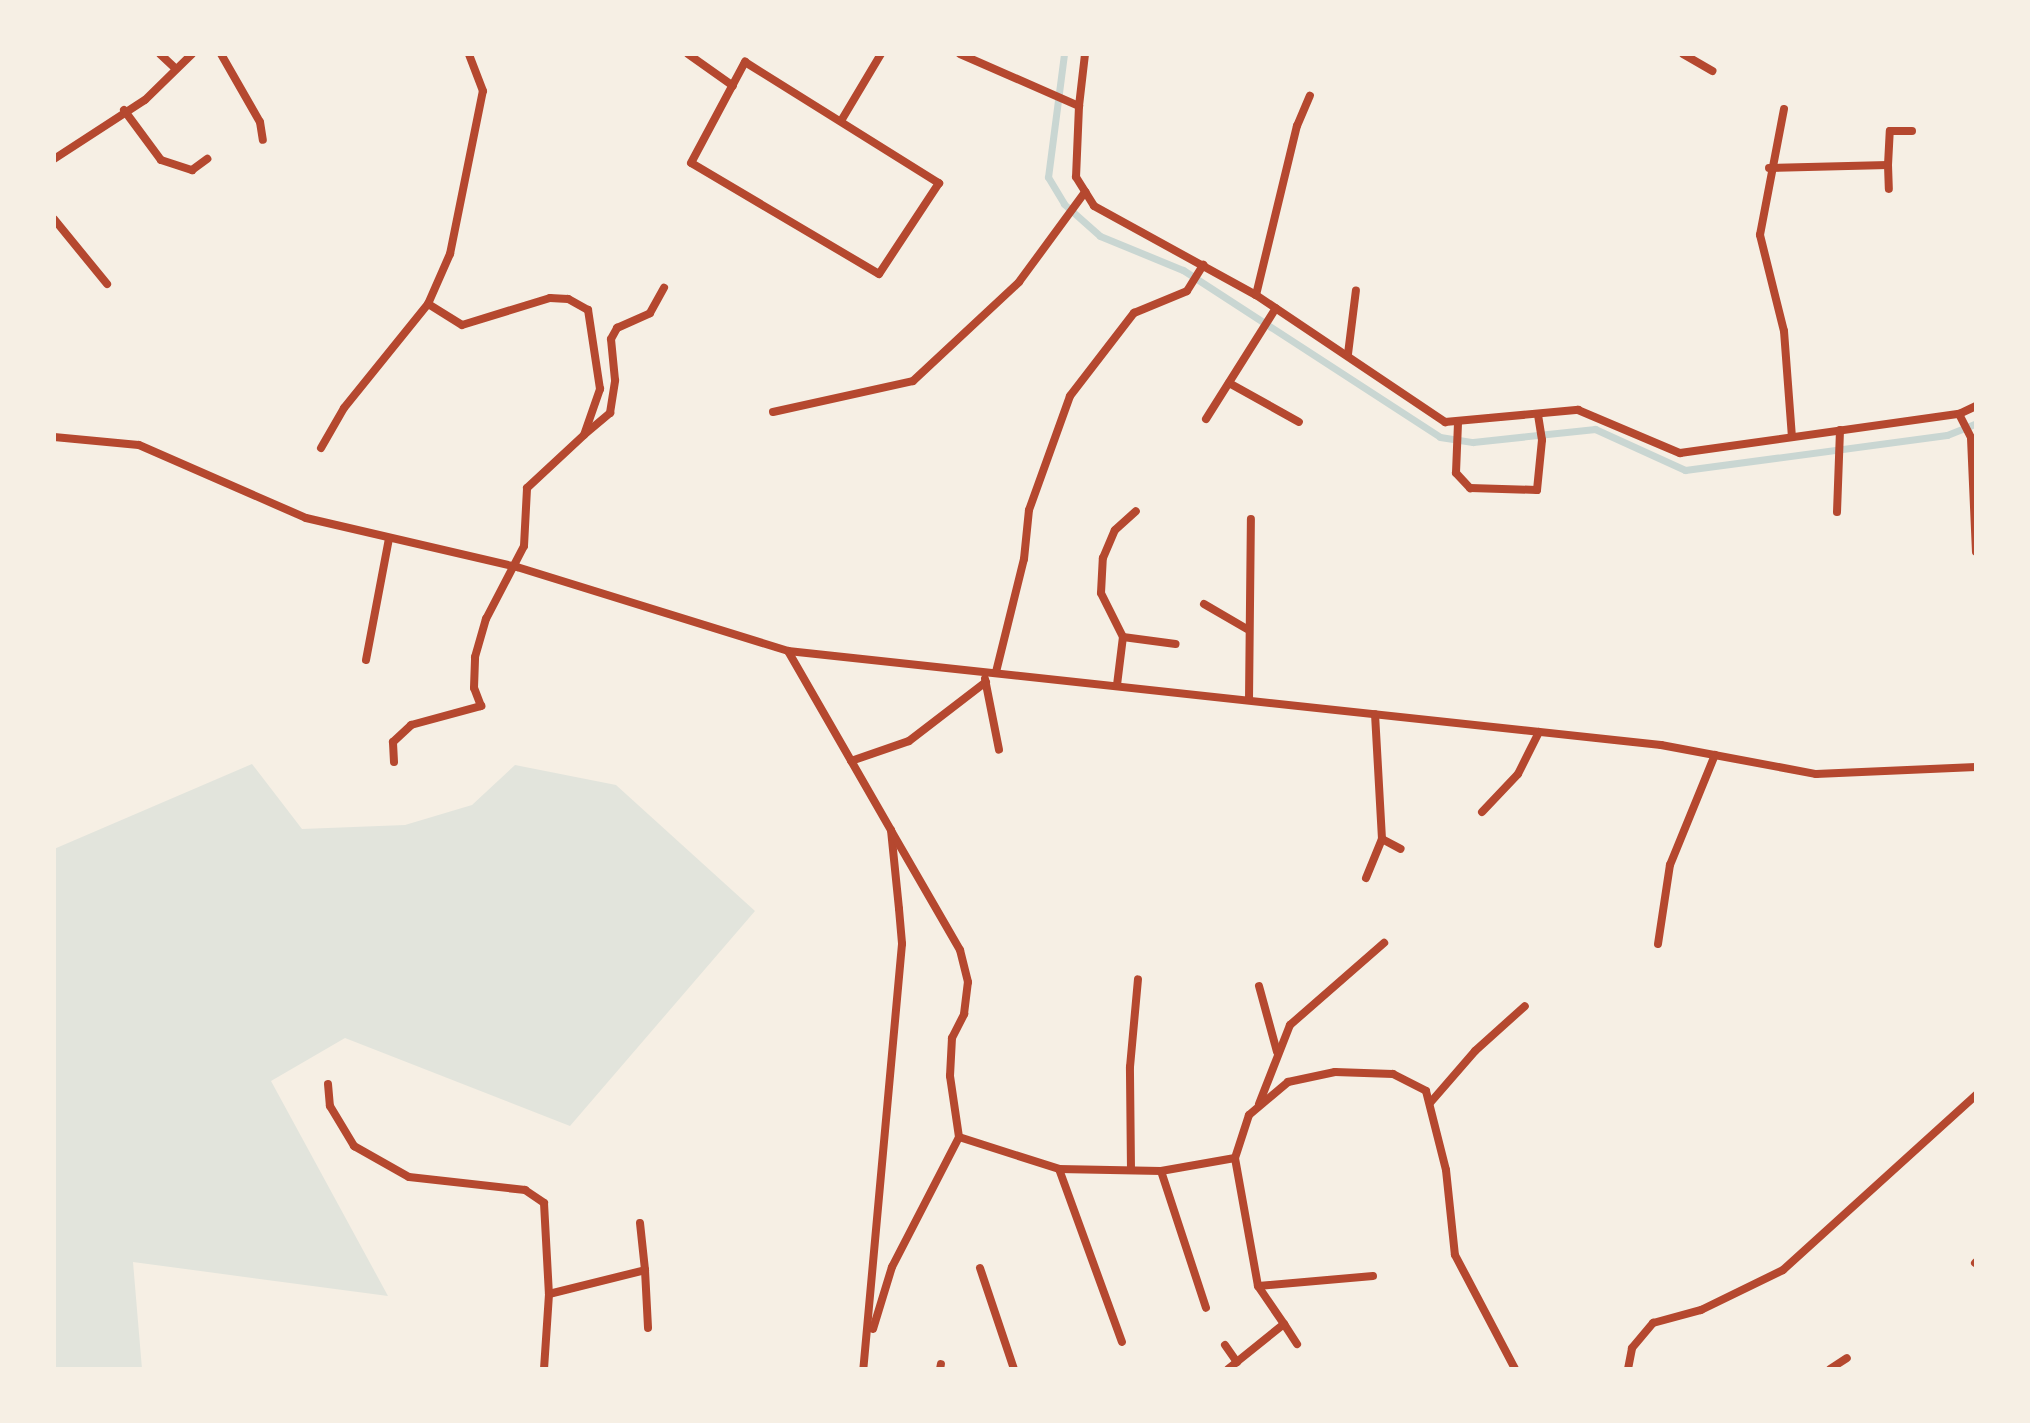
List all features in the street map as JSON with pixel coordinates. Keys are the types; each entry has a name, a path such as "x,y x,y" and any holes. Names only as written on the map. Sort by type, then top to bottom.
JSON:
{"street":[{"path":"160,54 174,67"},
{"path":"54,159 124,110 145,100 174,67 192,54"},
{"path":"221,54 260,122 263,140"},
{"path":"321,448 344,408 428,304 450,254 483,91 469,54"},
{"path":"688,54 733,86"},
{"path":"841,121 881,54"},
{"path":"960,54 1079,106"},
{"path":"1085,54 1076,177 1083,195 1094,206 1256,295 1445,422 1458,424 1578,410 1680,453 1961,417 1976,406"},
{"path":"1683,54 1712,71"},
{"path":"745,62 841,121 939,183 879,274 691,163 745,62"},
{"path":"1256,295 1297,126 1310,96"},
{"path":"1784,109 1769,168 1760,235 1784,331 1792,437"},
{"path":"124,110 161,160 192,170 207,159"},
{"path":"1889,189 1890,131 1912,131"},
{"path":"1769,168 1888,165"},
{"path":"773,412 913,381 1019,282 1083,195"},
{"path":"54,219 107,284"},
{"path":"996,672 1024,559 1029,510 1070,396 1134,313 1187,291 1202,266"},
{"path":"394,762 393,742 411,725 481,706 474,688 475,657 486,619 517,567 524,546 527,488 610,413 615,380 611,339 617,328 650,313 664,288"},
{"path":"1348,354 1356,290"},
{"path":"428,304 462,325 550,298 568,299 588,310 600,389 584,435"},
{"path":"1206,419 1275,309"},
{"path":"1229,383 1299,422"},
{"path":"1458,424 1456,473 1470,488 1537,490 1542,440 1538,416"},
{"path":"1961,417 1971,438 1976,552"},
{"path":"1837,512 1840,433"},
{"path":"54,437 139,445 306,518 517,567 788,651 1539,732 1715,755 1816,774 1976,767"},
{"path":"1117,685 1123,637 1101,593 1103,558 1115,530 1136,511"},
{"path":"1249,700 1247,629 1251,519"},
{"path":"366,660 389,538"},
{"path":"1204,604 1247,629"},
{"path":"1123,637 1176,644"},
{"path":"788,651 960,950 968,982 964,1014 952,1038 950,1076 959,1137 892,1267 863,1369"},
{"path":"983,671 999,750"},
{"path":"851,761 909,741 986,682"},
{"path":"1366,878 1382,839 1375,714"},
{"path":"1482,812 1518,774 1539,732"},
{"path":"1658,944 1670,865 1715,755"},
{"path":"870,1337 870,1273 902,944 891,830"},
{"path":"1382,839 1401,849"},
{"path":"1259,1105 1290,1025 1384,943"},
{"path":"1131,1170 1130,1067 1138,979"},
{"path":"1259,986 1277,1052"},
{"path":"1430,1103 1475,1051 1525,1006"},
{"path":"1297,1344 1258,1286 1235,1158 1249,1115 1288,1082 1335,1072 1393,1074 1426,1091 1446,1170 1455,1255 1515,1369"},
{"path":"328,1084 330,1106 354,1146 409,1177 525,1190 544,1203 549,1294 544,1369"},
{"path":"1628,1369 1632,1348 1653,1323 1701,1310 1783,1270 1976,1095"},
{"path":"959,1137 1059,1169 1161,1171 1235,1158"},
{"path":"1059,1169 1122,1342"},
{"path":"1161,1171 1206,1308"},
{"path":"640,1223 648,1328"},
{"path":"980,1268 1014,1369"},
{"path":"549,1294 645,1270"},
{"path":"1258,1286 1373,1276"},
{"path":"1228,1369 1284,1324"},
{"path":"1225,1345 1237,1362"},
{"path":"1830,1369 1847,1358"}],"shaded area":[{"path":"252,764 302,829 405,825 472,805 515,765 616,785 755,911 570,1126 345,1038 271,1081 388,1296 133,1262 142,1369 54,1369 54,849"}],"waterway":[{"path":"1064,54 1048,177 1064,204 1100,236 1183,270 1440,437 1473,442 1595,429 1685,470 1947,435 1976,423"}]}
